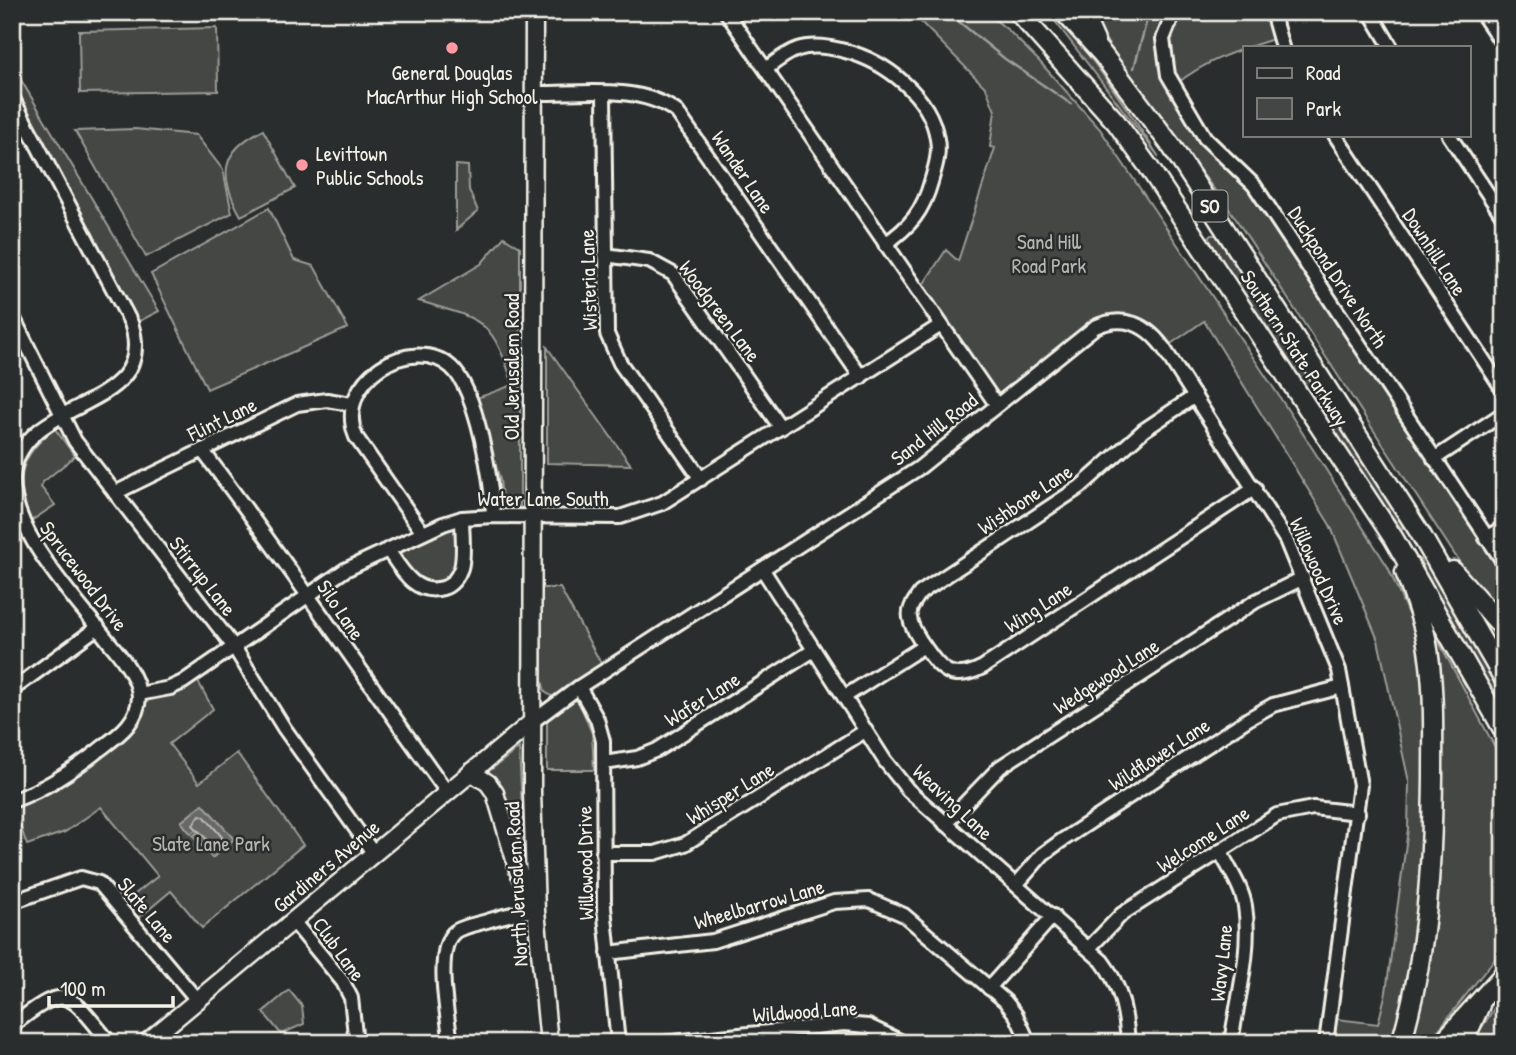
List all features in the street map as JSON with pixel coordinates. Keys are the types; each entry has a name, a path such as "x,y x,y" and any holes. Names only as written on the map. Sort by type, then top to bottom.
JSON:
{"highway":[{"path":"1006,12 1084,95 1116,122"},
{"name":"Southern State Parkway","path":"1018,12 1116,122 1394,538 1504,731"},
{"name":"Southern State Parkway","path":"1064,12 1099,51 1171,147 1420,533 1504,679"},
{"path":"1082,12 1099,51"},
{"path":"1420,533 1504,629"},
{"path":"1394,538 1426,638 1433,708 1427,913 1416,985 1401,1043"},
{"path":"1452,1040 1474,994 1504,959"},
{"path":"1452,1040 1486,993 1504,974"}],"main road":[{"name":"Old Jerusalem Road","path":"532,722 534,12"},
{"name":"Gardiners Avenue","path":"146,1043 532,722"},
{"name":"North Jerusalem Road","path":"532,722 536,911 549,1043"},
{"path":"471,772 481,776 495,793 518,870 536,911"}],"street":[{"name":"Sand Hill Road","path":"532,722 579,687 919,468 996,404 726,12"},
{"name":"Duckpond Drive North","path":"1174,12 1163,38 1168,75 1205,138 1254,185 1504,563"},
{"path":"1272,12 1282,46"},
{"path":"1370,12 1390,46"},
{"path":"1481,12 1504,46"},
{"path":"766,69 795,50 805,47 832,48 861,55 894,74 930,115 938,148 927,195 916,218 885,244"},
{"name":"Wander Lane","path":"533,93 652,97 682,117 861,377"},
{"name":"Wisteria Lane","path":"604,94 605,321 611,345 701,479"},
{"name":"Sprucewood Drive","path":"12,97 136,338 134,362 119,384 60,416 36,433 23,447 14,470 16,505 31,540 127,665 139,694"},
{"name":"Downhill Lane","path":"1336,136 1504,391"},
{"path":"1450,136 1504,218"},
{"name":"Woodgreen Lane","path":"605,256 649,261 673,274 781,428"},
{"name":"Stirrup Lane","path":"12,315 60,416 115,493 234,647 284,727 373,854"},
{"name":"Willowood Drive","path":"996,404 1095,327 1121,320 1139,325 1155,336 1286,540 1330,642 1342,687 1360,785 1326,1043"},
{"name":"Water Lane South","path":"139,694 170,688 183,682 345,570 461,518 601,517 635,514 662,503 941,326"},
{"path":"423,533 356,437 351,424 351,404 363,381 371,374 407,357 432,357 452,367 466,389 485,451 493,490 493,516"},
{"name":"Wishbone Lane","path":"924,646 909,618 911,607 920,593 1080,487 1144,429 1195,396"},
{"name":"Flint Lane","path":"115,493 297,404 327,400 351,404"},
{"path":"1434,459 1504,413"},
{"name":"Silo Lane","path":"202,450 279,551 447,792"},
{"name":"Wing Lane","path":"924,646 935,663 947,672 969,674 1255,488"},
{"path":"388,550 417,586 430,590 450,585 461,569 461,518"},
{"path":"1486,538 1504,527"},
{"name":"Weaving Lane","path":"763,570 865,731 908,790 1089,948 1110,971 1125,1008 1128,1043"},
{"name":"Wedgewood Lane","path":"945,824 1000,767 1256,601 1303,578"},
{"path":"12,690 98,627"},
{"path":"844,697 924,646"},
{"name":"Wafer Lane","path":"604,763 637,758 657,750 814,650"},
{"name":"Willowood Drive","path":"579,687 597,719 603,741 603,853 608,953 618,1043"},
{"name":"Wildflower Lane","path":"1016,885 1043,854 1061,841 1248,719 1283,701 1342,687"},
{"path":"12,801 58,780 123,732 131,721 139,694"},
{"name":"Whisper Lane","path":"603,853 655,853 685,844 865,731"},
{"name":"Welcome Lane","path":"1089,948 1122,914 1286,812 1313,808 1358,813"},
{"name":"Wavy Lane","path":"1220,851 1241,891 1245,906 1246,932 1231,1043"},
{"name":"Slate Lane","path":"12,902 80,878 99,883 197,1000"},
{"name":"Wheelbarrow Lane","path":"608,953 713,941 834,902 869,900 904,915 989,988 1016,1015 1029,1043"},
{"path":"451,1043 443,967 444,950 449,938 456,931 473,925 522,911 536,911"},
{"path":"989,988 1052,916"},
{"name":"Club Lane","path":"293,921 343,982 351,998 356,1043"},
{"path":"12,1026 43,1001 61,997 77,1004 110,1043"},
{"name":"Wildwood Lane","path":"663,1043 844,1024 877,1029 904,1043"}],"green space":[{"name":"Sand Hill Road Park","path":"911,12 985,12 1008,30 1039,61 1100,129 1277,393 1388,567 1417,635 1425,689 1427,780 1422,907 1397,1043 1333,1043 1337,1019 1378,1024 1386,992 1408,829 1409,782 1378,640 1330,525 1204,321 1165,348 1155,335 1104,321 996,403 919,291 946,250 958,261 995,148 990,147 995,111 986,88"},
{"path":"1048,12 1053,12 1082,47 1159,157"},
{"path":"1088,12 1273,12 1280,37 1253,46 1243,46 1243,49 1199,68 1175,85 1158,66 1200,142 1247,187 1504,574 1504,623 1479,592 1232,213 1127,73"},
{"path":"217,28 218,91 80,93 79,31"},
{"path":"12,65 159,311 132,325 12,95"},
{"path":"135,129 196,135 223,170 232,213 146,257 75,131"},
{"path":"263,130 295,188 241,216 229,189 227,166 238,147"},
{"path":"456,165 468,166 469,190 478,211 456,230"},
{"path":"269,208 294,260 314,266 348,328 207,389 151,274"},
{"path":"1216,235 1404,524 1402,529 1390,514 1424,569 1420,559 1423,556 1504,698 1504,719 1207,239"},
{"path":"504,237 520,247 520,506 503,508 500,480 477,398 513,385 506,363 491,334 482,325 458,313 419,301 481,264"},
{"path":"547,347 631,465 547,463"},
{"path":"55,429 75,456 43,482 41,487 55,505 31,521 23,493 23,469 34,449"},
{"path":"460,519 461,561 449,584 417,584 389,550"},
{"path":"541,588 560,588 603,667 553,697 545,692 542,680"},
{"path":"1432,629 1504,764 1504,947 1428,1043 1408,1043 1428,953"},
{"name":"Slate Lane Park","path":"194,674 213,709 169,744 199,783 237,753 303,845 202,928 171,891 135,921 121,905 158,876 101,807 65,832 27,845 12,803 124,732 140,695"},
{"path":"575,700 579,702 592,733 594,770 547,770 547,720"},
{"path":"519,748 525,869 500,792 488,772"},
{"path":"289,990 302,1006 304,1024 281,1034 263,1012"},
{"path":"1504,993 1504,1043 1472,1043"}],"water":[{"path":"203,804 234,839 212,858 193,836 198,832 195,830 191,834 181,822"}],"waterway":[{"path":"947,12 1005,59 1071,104"},
{"path":"1134,68 1149,12"}],"place":[{"name":"General Douglas MacArthur High School","path":"452,48"},
{"name":"Levittown Public Schools","path":"302,165"}]}
